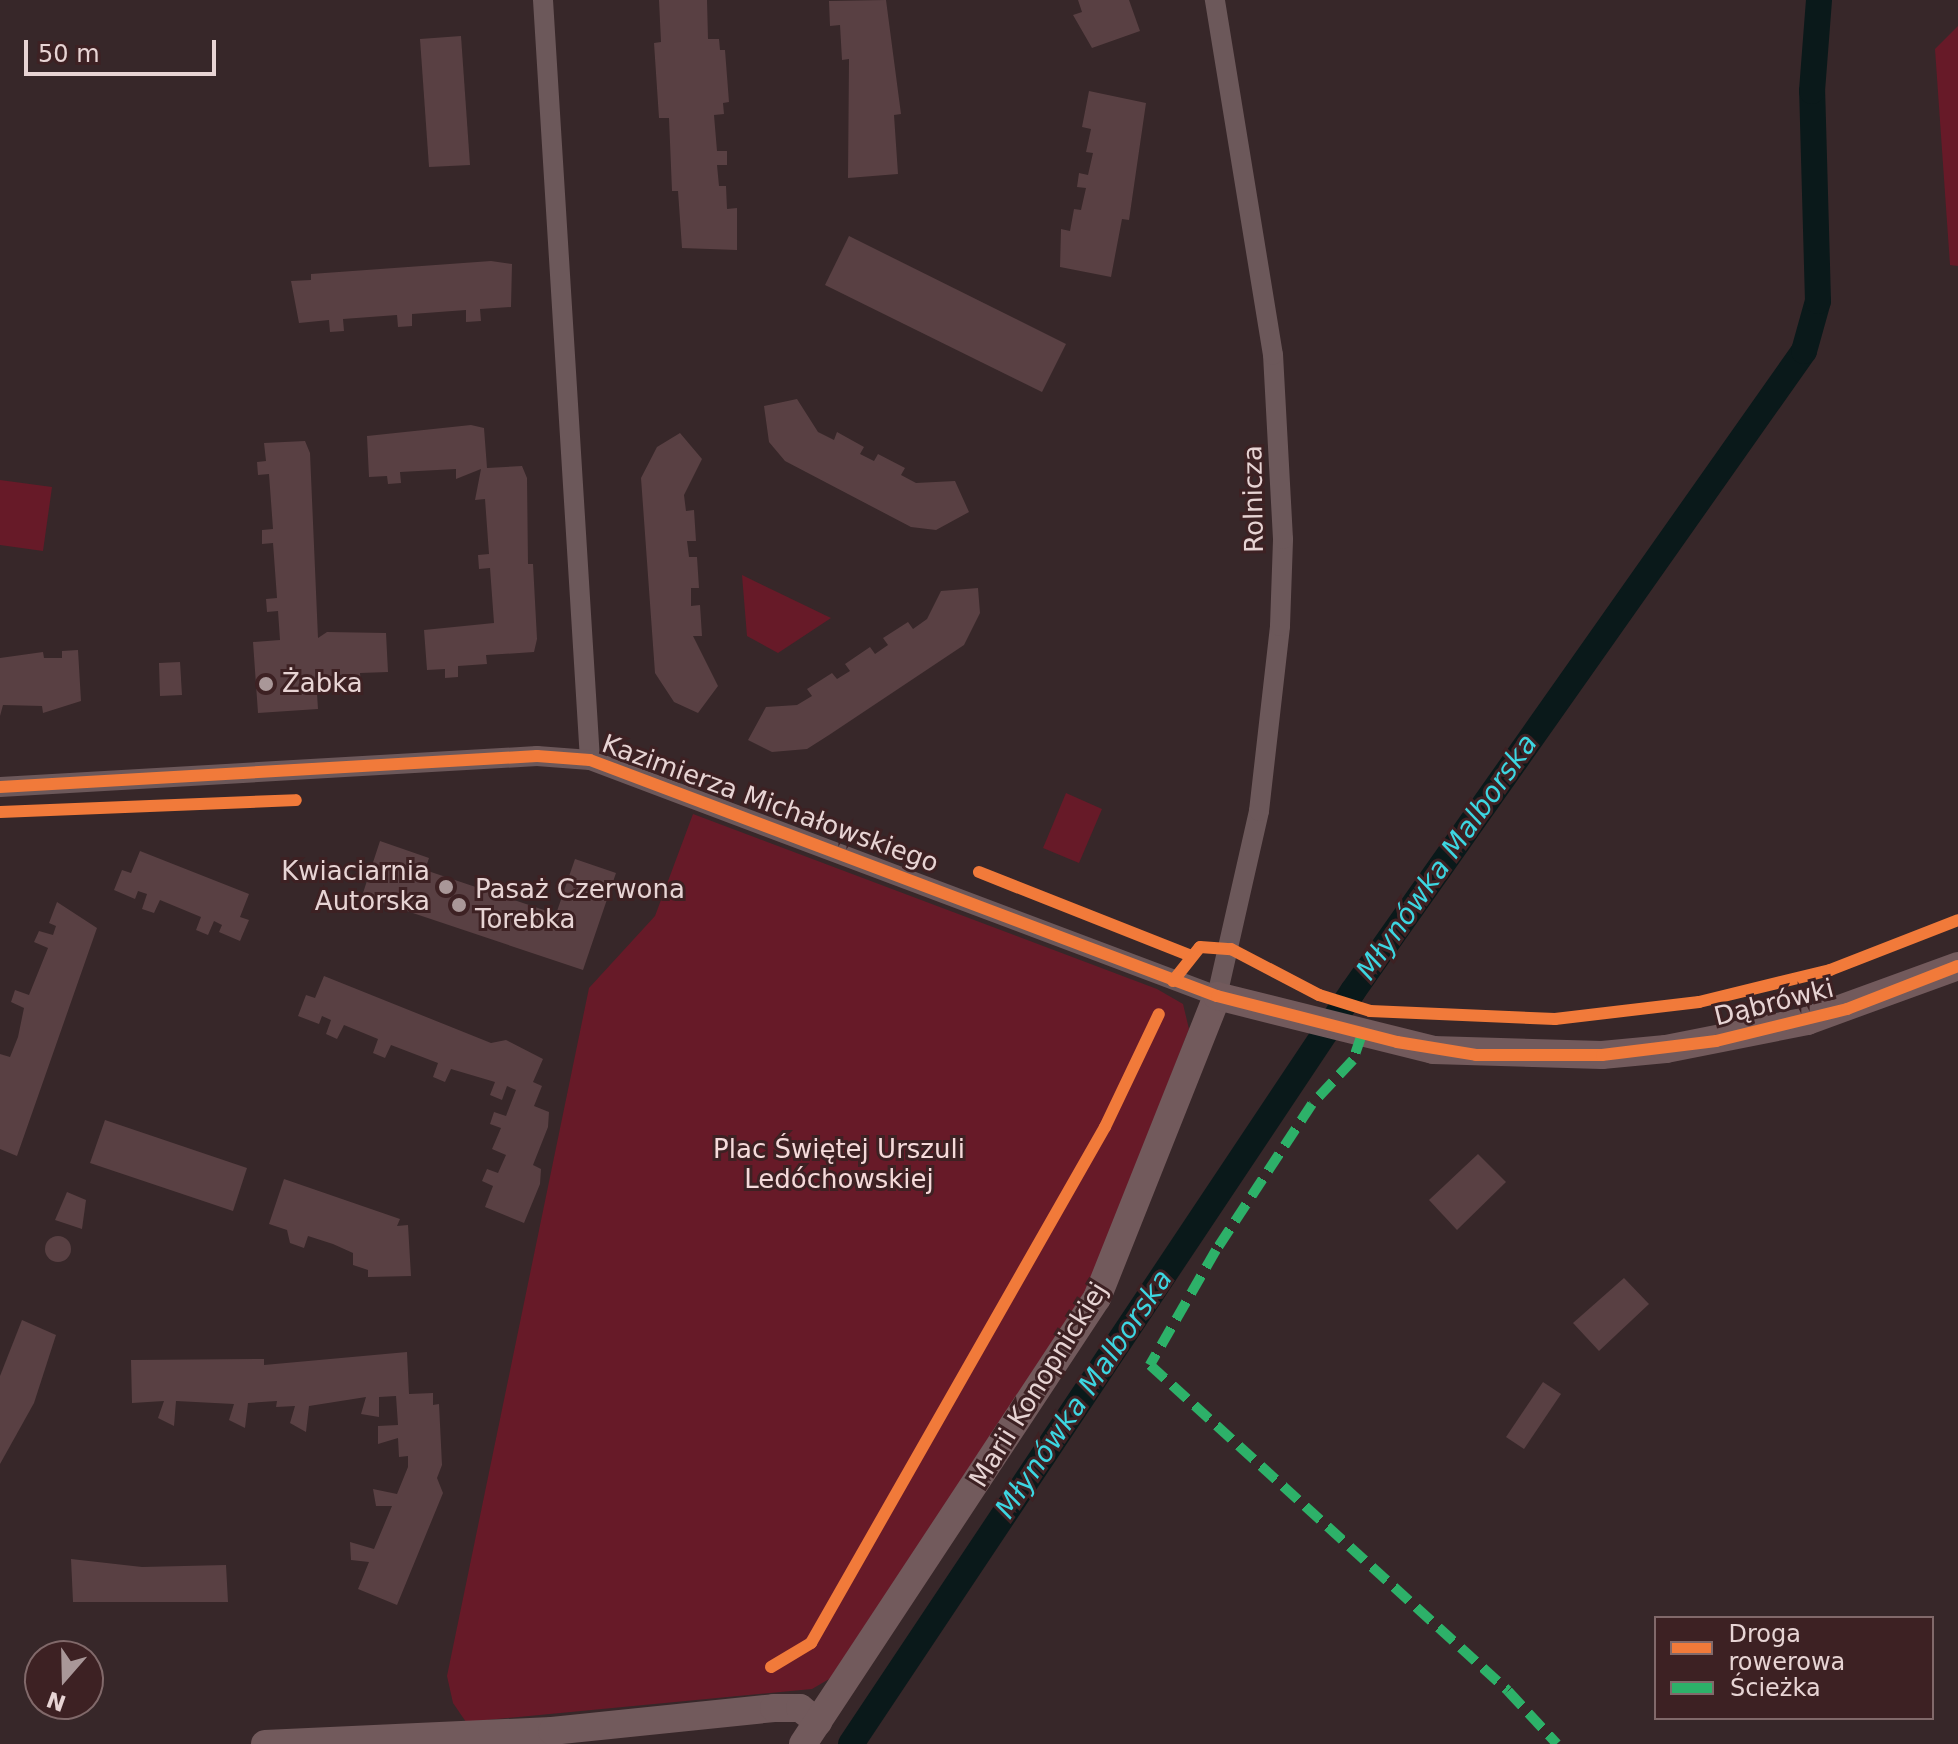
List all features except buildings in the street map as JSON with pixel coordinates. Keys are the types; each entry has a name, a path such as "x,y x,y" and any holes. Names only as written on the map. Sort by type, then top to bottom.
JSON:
{"street":[{"path":"543,0 590,760"},
{"name":"Rolnicza","path":"1215,0 1273,355 1283,539 1280,626 1259,811 1217,996"},
{"name":"Kazimierza Michałowskiego","path":"0,787 537,756 590,760 1217,996"},
{"name":"Dąbrówki","path":"1217,996 1362,1034 1476,1055 1666,1049 1807,1021 1958,966"},
{"name":"Marii Konopnickiej","path":"810,1733 1097,1298 1217,996"},
{"path":"265,1744 552,1731 774,1708 800,1708 810,1733"}],"green space":[{"path":"1958,26 1958,266 1950,265 1935,49"},
{"path":"0,480 52,487 43,551 0,545"},
{"path":"742,575 831,618 778,653 747,636"},
{"path":"1066,793 1102,809 1079,863 1043,848"},
{"name":"Plac Świętej Urszuli Ledóchowskiej","path":"693,814 1157,989 1183,1004 1189,1029 1089,1288 836,1675 812,1689 466,1722 453,1703 447,1676 589,988 655,916"}],"waterway":[{"name":"Młynówka Malborska","path":"851,1744 1353,991 1804,351 1818,301 1812,91 1819,0"}],"marked path":[{"path":"1362,1034 1353,1060 1312,1104 1216,1250 1150,1365 1508,1691 1557,1744"}],"cycle path":[{"path":"0,787 537,756 590,760 1217,996 1397,1042 1476,1055 1602,1055 1716,1041 1847,1009 1958,966"},
{"path":"0,812 296,800"},
{"path":"979,872 1189,955"},
{"path":"1173,981 1200,947 1231,949 1319,995 1370,1011 1555,1019 1699,1002 1830,970 1958,920"},
{"path":"771,1667 811,1643 1105,1127 1159,1014"}],"place":[{"name":"Żabka","path":"266,684"},
{"name":"Kwiaciarnia Autorska","path":"446,887"},
{"name":"Pasaż Czerwona Torebka","path":"459,905"}]}
